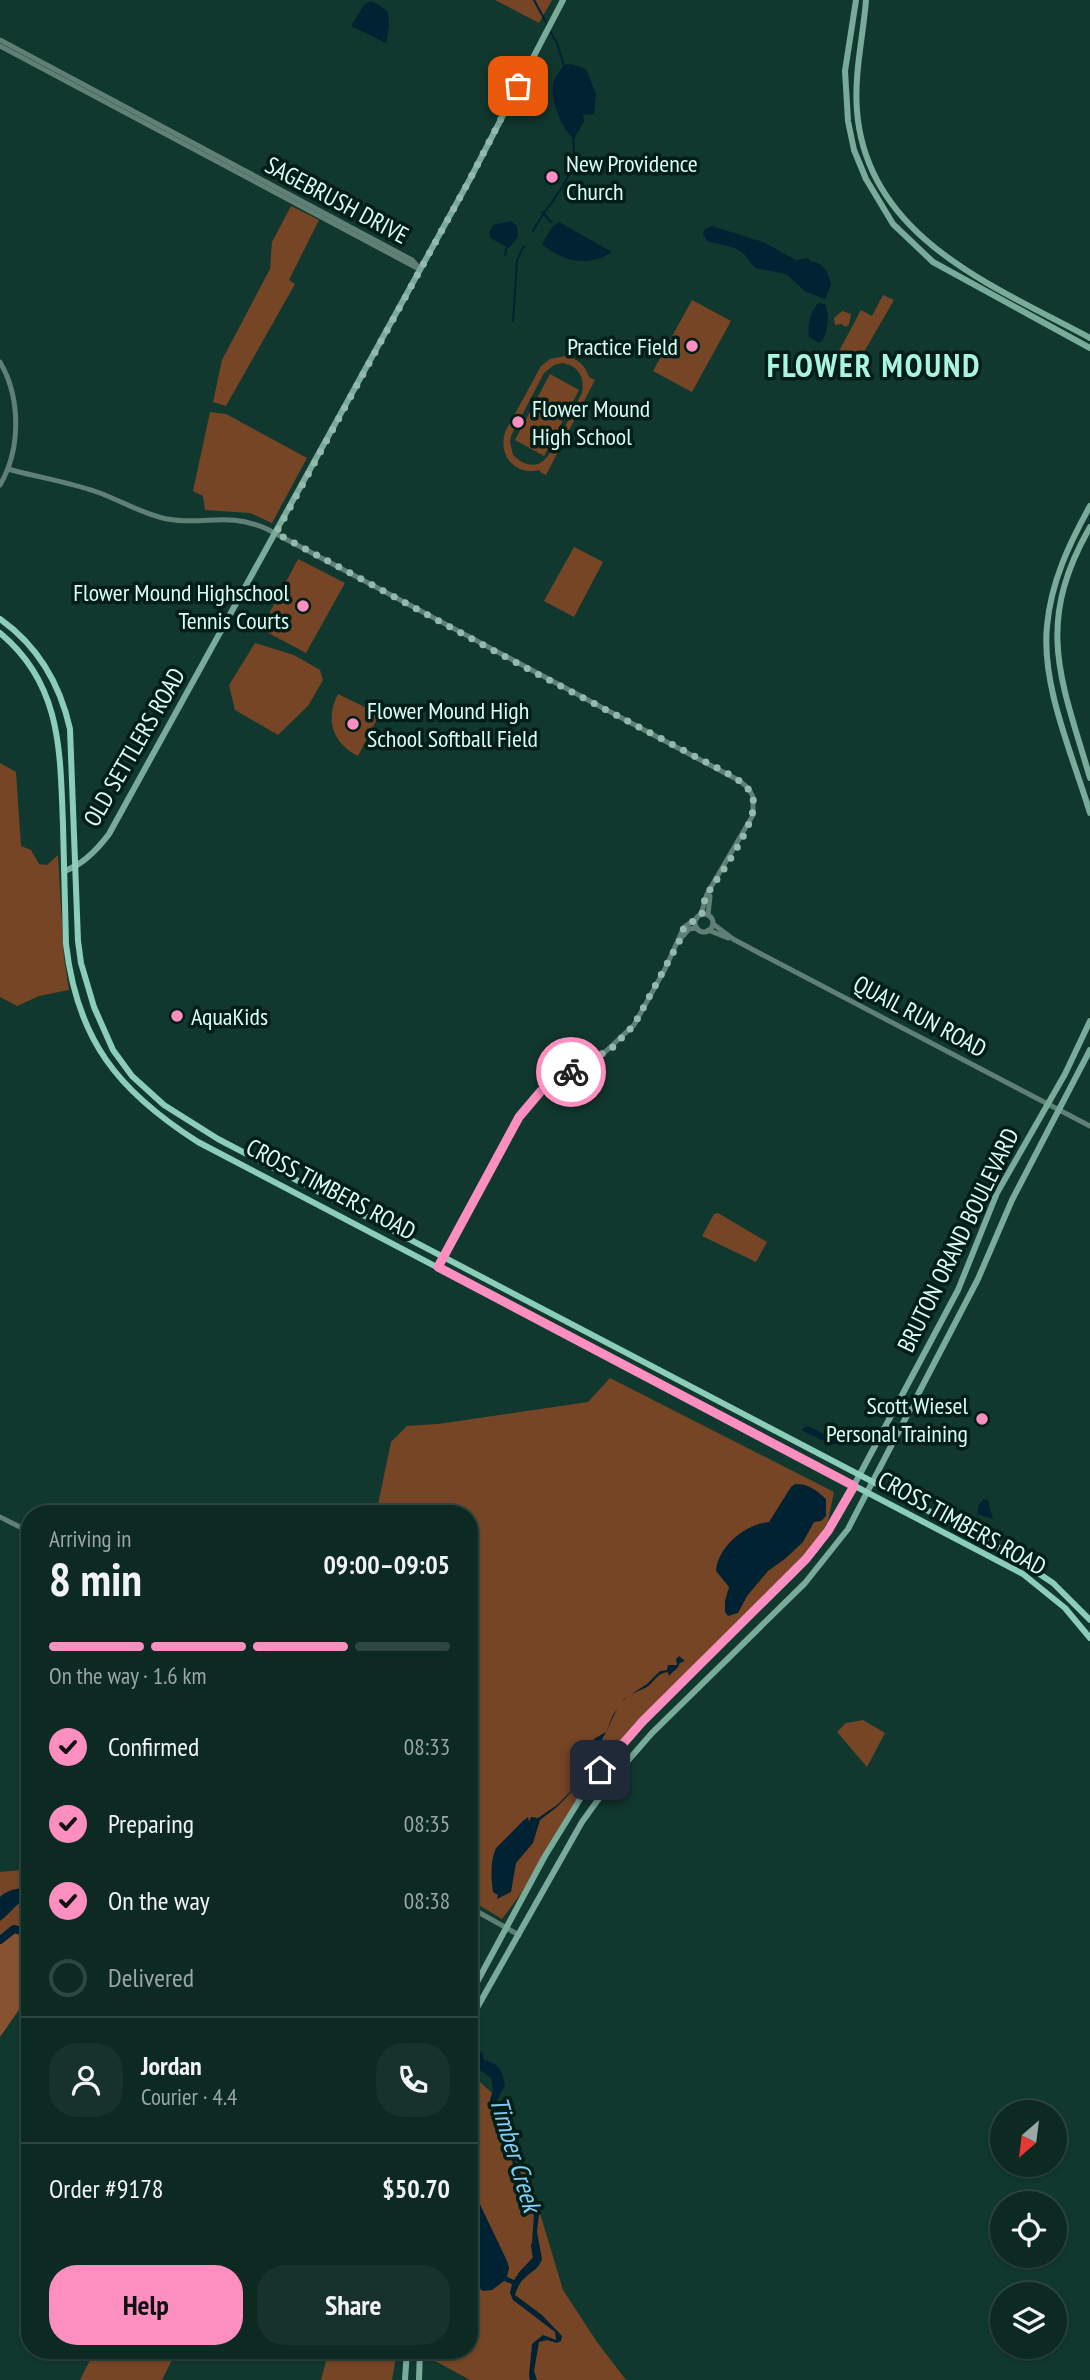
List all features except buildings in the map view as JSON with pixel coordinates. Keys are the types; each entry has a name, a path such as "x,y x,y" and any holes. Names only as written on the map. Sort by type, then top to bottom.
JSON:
{"main road":[{"name":"OLD SETTLERS ROAD","path":"64,871 76,867 99,847 109,834 420,269 563,0"},
{"path":"856,0 845,71 849,129 859,163 873,193 893,224 923,255 1090,348"},
{"path":"866,0 857,60 856,108 863,145 872,170 888,199 905,222 930,246 969,272 1090,338"},
{"path":"965,280 969,272"},
{"path":"1090,506 1056,577 1046,638 1052,686 1090,813"},
{"path":"1090,527 1067,576 1058,613 1056,638 1061,683 1090,778"},
{"name":"CROSS TIMBERS ROAD","path":"0,619 31,647 50,673 67,716 71,745 81,963 103,1030 113,1050 132,1076 164,1105 200,1129 1005,1551 1054,1583 1090,1620"},
{"name":"CROSS TIMBERS ROAD","path":"0,633 22,655 46,693 56,727 69,968 83,1014 103,1057 125,1086 157,1114 198,1142 1023,1574 1065,1608 1090,1637"},
{"path":"59,747 71,745"},
{"name":"BRUTON ORAND BOULEVARD","path":"478,1980 572,1809 606,1763 637,1727 794,1573 822,1540 860,1476 962,1282 997,1193 1066,1074 1090,1020"},
{"name":"BRUTON ORAND BOULEVARD","path":"478,2006 582,1822 618,1772 652,1733 806,1583 837,1545 868,1493 917,1399 982,1271 1012,1199 1090,1050"},
{"path":"904,1392 917,1399"},
{"path":"1023,1574 1027,1565"},
{"path":"525,1894 538,1900"},
{"path":"405,2380 406,2359"},
{"path":"419,2380 420,2359"}],"street":[{"name":"SAGEBRUSH DRIVE","path":"0,40 259,181"},
{"name":"SAGEBRUSH DRIVE","path":"0,46 412,260 420,269"},
{"path":"0,362 9,384 16,419 8,469 0,485"},
{"path":"8,469 86,488 162,518 185,521 236,519 276,533 745,785 754,801 753,815 710,892 697,928 689,929 681,938"},
{"path":"702,916 713,924 708,930"},
{"path":"438,1267 524,1110 550,1084 604,1054 622,1039 644,1011 684,927 702,916"},
{"name":"QUAIL RUN ROAD","path":"713,924 733,939"},
{"name":"QUAIL RUN ROAD","path":"697,928 733,939 1090,1126"},
{"path":"0,1517 21,1528"},
{"path":"478,1912 519,1935"}],"shaded area":[{"path":"495,0 552,0 539,23"},
{"path":"291,206 319,220 289,280 295,284 226,406 213,402 222,360 270,269 272,242"},
{"path":"883,295 894,300 857,364 838,353 861,310 872,316"},
{"name":"Practice Field","path":"692,300 731,321 692,392 653,371"},
{"path":"842,311 851,314 846,327 835,325 834,318"},
{"path":"565,356 573,358 583,366 589,377 595,380 546,475 540,470 523,470 516,467 506,456 503,441 505,432 541,366 550,359","holes":["568,364 579,373 582,393 548,456 535,465 523,463 513,455 511,436 544,373 554,365"]},
{"path":"550,374 579,390 544,456 515,440"},
{"path":"210,412 226,414 307,458 272,523 250,513 205,510 203,496 193,491"},
{"path":"574,547 603,562 574,617 544,601"},
{"name":"Flower Mound Highschool Tennis Courts","path":"298,559 345,583 306,653 261,629"},
{"path":"255,643 294,655 320,670 323,680 308,706 278,735 235,710 229,685"},
{"name":"Flower Mound High School Softball Field","path":"338,694 377,713 378,717 358,756 342,744 333,730 332,712"},
{"path":"0,763 16,772 21,846 31,850 39,864 47,865 58,855 64,958 69,990 39,996 17,1006 0,997"},
{"path":"718,1213 767,1242 756,1262 702,1236 714,1214"},
{"path":"610,1378 834,1492 828,1521 817,1541 763,1599 635,1723 592,1775 522,1892 502,1919 478,1904 478,1505 378,1505 391,1442 407,1426 588,1402"},
{"path":"863,1720 885,1733 867,1767 837,1732 846,1723"},
{"path":"21,1870 21,1926 0,1933 0,1872"},
{"path":"21,1925 21,2007 0,2037 0,1933"},
{"path":"478,2080 507,2107 514,2146 531,2183 563,2290 626,2380 470,2380 429,2359 478,2359"},
{"path":"90,2359 172,2359 162,2380 80,2380"},
{"path":"327,2359 396,2359 392,2380 321,2380"}],"water":[{"path":"370,1 388,12 386,43 351,26 364,5"},
{"path":"571,64 586,69 596,94 594,114 583,115 584,121 574,139 561,122 553,91 559,72 564,65"},
{"path":"511,221 517,226 518,237 509,248 490,238 489,233 493,225"},
{"path":"559,222 612,252 585,261 558,255 542,244 552,227"},
{"path":"712,226 763,242 796,260 808,258 818,263 827,272 831,285 825,299 806,292 786,274 755,268 744,254 735,248 707,241 703,234 705,229"},
{"path":"818,303 825,304 828,318 826,333 819,343 809,337 810,318"},
{"path":"807,1426 842,1444 830,1444 801,1430"},
{"path":"795,1484 812,1488 826,1499 826,1516 821,1521 814,1522 803,1542 768,1571 747,1596 738,1613 728,1616 725,1612 725,1601 729,1587 716,1571 722,1553 743,1532 769,1522"},
{"path":"984,1499 988,1500 993,1519 977,1514"},
{"path":"679,1656 685,1661 669,1676 668,1672 661,1674 647,1687 630,1695 660,1671 667,1670 668,1665 677,1665 676,1659"},
{"path":"627,1697 618,1708 608,1729 600,1743 595,1748 596,1758 588,1761 584,1772 594,1739 606,1732 613,1715 624,1699"},
{"path":"584,1772 580,1783 557,1807 540,1820 533,1843 516,1863 511,1892 497,1899 498,1895 493,1892 491,1875 496,1848 528,1817 529,1822 531,1817 538,1818 557,1805 575,1787"},
{"path":"21,1888 21,1901 0,1921 0,1897"},
{"path":"478,2051 482,2052 484,2060 497,2066 501,2072 505,2086 495,2102 517,2165 539,2214 537,2232 542,2259 521,2282 515,2295 542,2315 562,2336 557,2343 547,2340 539,2342 534,2371 537,2380 530,2380 529,2376 532,2344 543,2335 556,2340 555,2332 513,2300 510,2293 512,2284 504,2281 492,2290 483,2291 478,2287 478,2200 507,2261 507,2277 514,2280 521,2270 533,2266 538,2255 532,2242 534,2214 515,2170 492,2103 497,2091 489,2067 479,2068"}],"waterway":[{"path":"534,0 547,24"},
{"path":"549,29 557,43 564,66"},
{"path":"533,231 568,177 574,152 573,138"},
{"path":"542,212 551,222"},
{"path":"505,255 507,246"},
{"path":"513,321 517,260 524,246"},
{"name":"Timber Creek","path":"0,1940 14,1929 21,1931"},
{"name":"Timber Creek","path":"478,2065 495,2076 495,2104"},
{"name":"Timber Creek","path":"522,2275 537,2259 535,2246"}],"way so far":[{"path":"518,86 276,533 547,680 727,773 745,785 751,793 754,811 749,824 708,894 701,914 684,927 681,938 639,1018 612,1048 571,1072"}],"place":[{"name":"New Providence Church","path":"552,177"},
{"name":"Practice Field","path":"692,346"},
{"name":"Flower Mound High School","path":"518,422"},
{"name":"Flower Mound Highschool Tennis Courts","path":"303,606"},
{"name":"Flower Mound High School Softball Field","path":"353,724"},
{"name":"AquaKids","path":"177,1016"},
{"name":"Scott Wiesel Personal Training","path":"982,1419"}],"district":[{"name":"FLOWER MOUND","path":"874,365"}],"route":[{"path":"571,1072 541,1091 519,1117 438,1267 854,1486 815,1550 642,1722 600,1770"}]}
